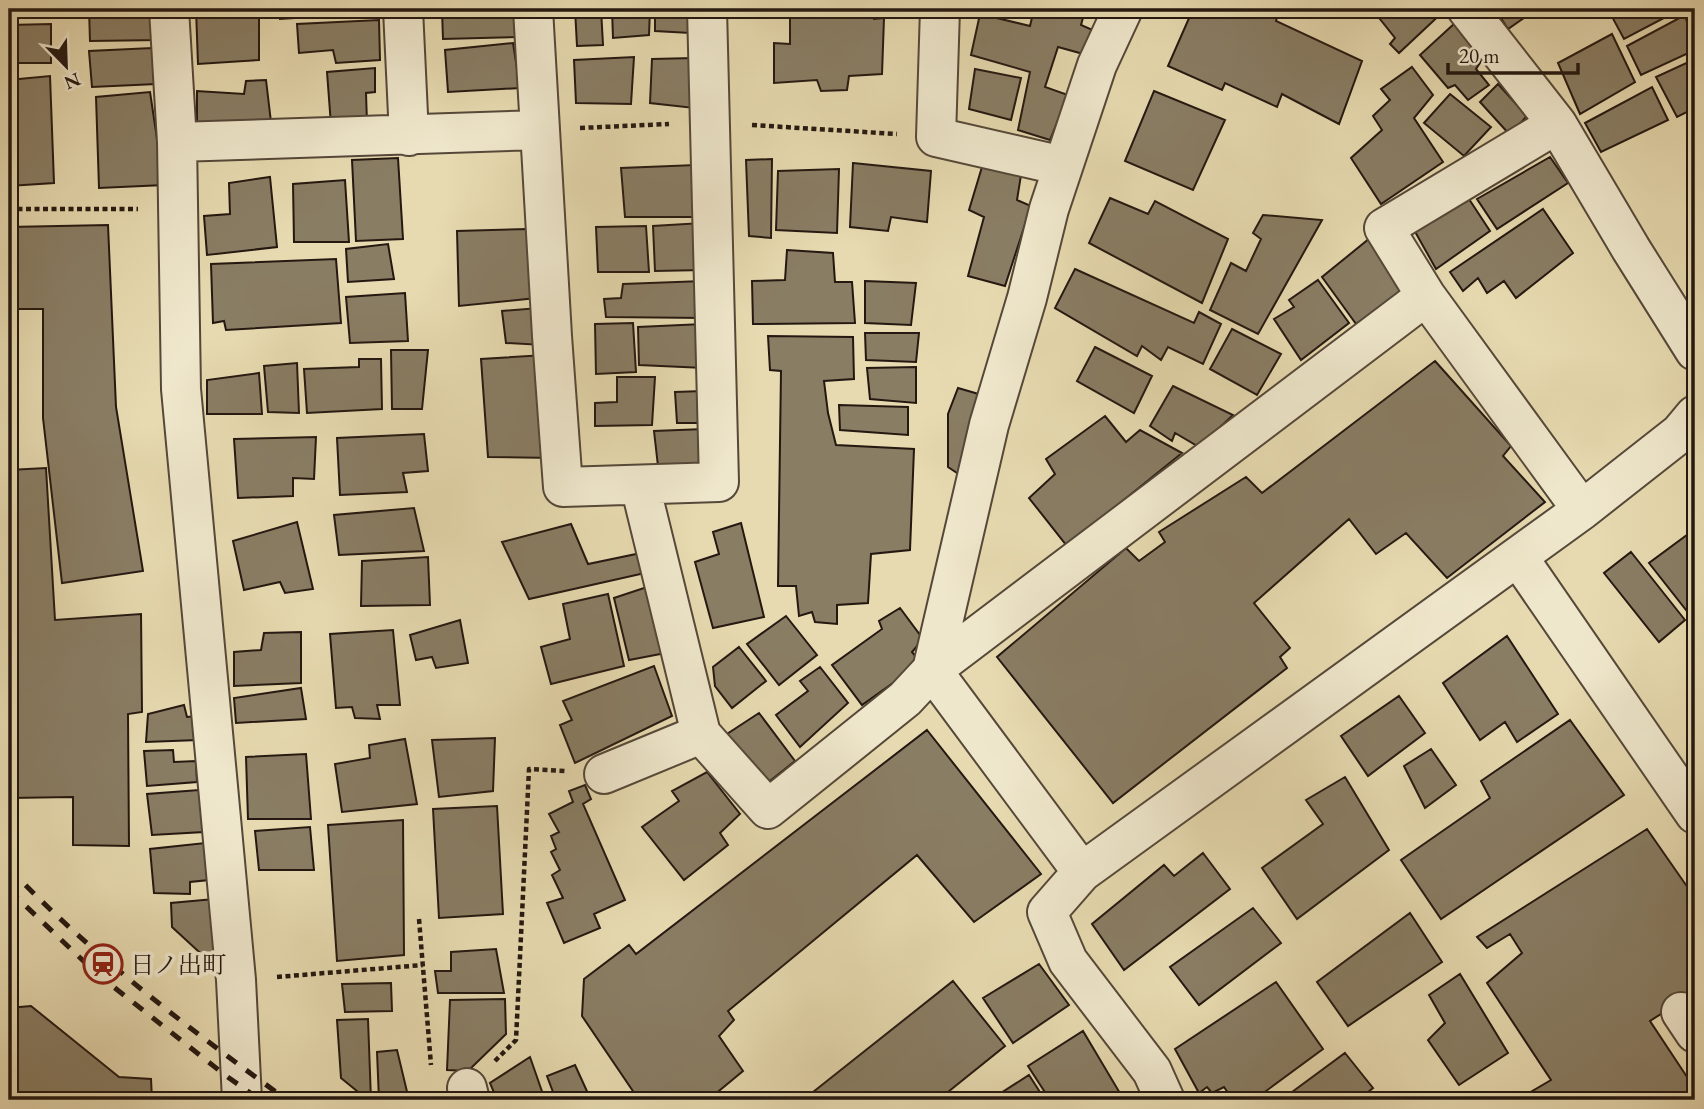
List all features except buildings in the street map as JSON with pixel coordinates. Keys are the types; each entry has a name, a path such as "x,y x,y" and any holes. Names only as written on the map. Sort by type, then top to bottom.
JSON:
{"street":[{"path":"169,9 177,142 181,389 236,980 242,1100"},
{"path":"403,9 409,136"},
{"path":"533,9 563,486 719,482 707,9"},
{"path":"940,9 936,137 1063,166"},
{"path":"1082,872 932,670 989,425 1063,166 1097,65 1123,9"},
{"path":"1467,9 1557,124 1695,351"},
{"path":"1557,124 1384,228 1426,296 1582,510"},
{"path":"177,142 540,130"},
{"path":"640,485 701,734 768,809 905,699 932,670 1426,296"},
{"path":"1165,1100 1152,1071 1068,961 1047,912 1082,872 1582,510 1680,433 1695,415"},
{"path":"1518,556 1695,814"},
{"path":"604,774 701,734"}],"path":[{"path":"9,209 177,208"},
{"path":"419,919 433,1089 469,1094 516,1040 529,769 604,774"},
{"path":"236,980 423,965"}],"railway":[{"path":"9,868 108,961 215,1047 287,1100"},
{"path":"9,890 96,973 260,1100"}],"place":[{"name":"日ノ出町","path":"103,964"}]}
